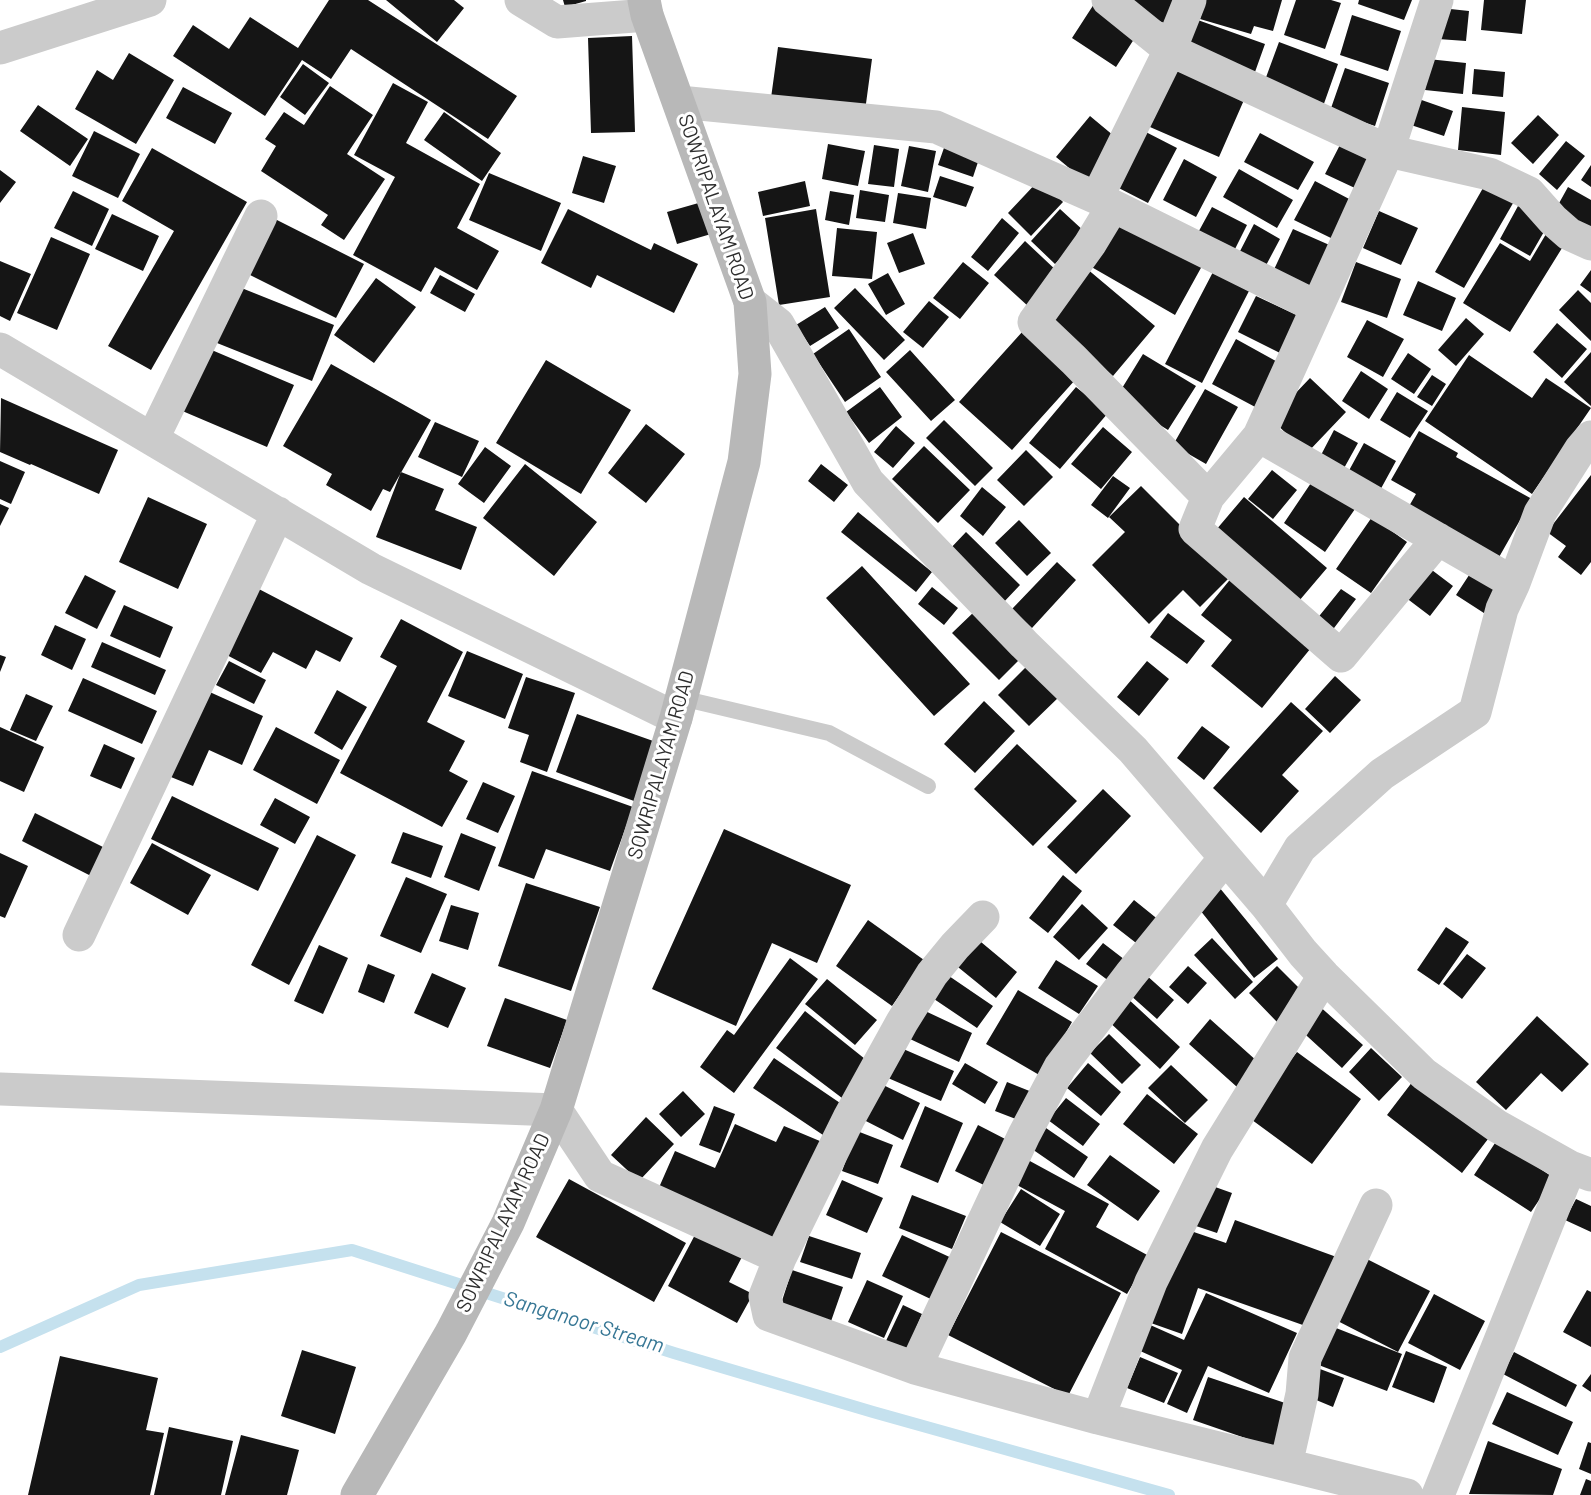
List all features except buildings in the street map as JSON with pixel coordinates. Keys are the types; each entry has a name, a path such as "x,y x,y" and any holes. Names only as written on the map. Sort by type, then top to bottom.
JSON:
{"street":[{"path":"0,48 150,0"},
{"path":"521,0 551,11 646,7"},
{"path":"1108,0 1170,50 1388,151 1489,174 1529,193 1569,234 1591,244"},
{"path":"1190,0 1105,202 1090,244 1034,322 1208,496"},
{"path":"1437,0 1388,151 1259,436 1208,496 1195,529 1341,656 1438,539"},
{"name":"SOWRIPALAYAM ROAD","path":"357,1495 451,1333 508,1222 556,1110 679,708 744,462 755,374 750,302 646,7"},
{"path":"679,102 936,127 1105,202 1317,307"},
{"path":"153,438 261,216"},
{"path":"750,302 778,324 868,482 1024,644 1132,750 1324,976 1424,1074 1497,1126 1580,1171 1438,1495"},
{"path":"0,349 371,569 679,708"},
{"path":"1259,436 1514,584"},
{"path":"1266,905 1300,848 1382,774 1475,712 1502,609 1514,584 1540,513 1580,450 1591,437"},
{"path":"79,935 278,513"},
{"path":"915,1368 1024,1135 1060,1067 1130,975 1225,858"},
{"path":"983,917 932,974 902,1022 849,1118 780,1258 765,1296 770,1315 915,1368 1098,1418 1407,1495"},
{"path":"1098,1418 1151,1282 1217,1149 1324,976"},
{"path":"0,1089 556,1110 600,1176 780,1258"},
{"path":"1287,1465 1302,1394 1305,1359 1376,1205"}],"lane":[{"path":"679,708 828,733 928,786"}],"waterway":[{"name":"Sanganoor Stream","path":"0,1347 139,1285 352,1250 674,1353 873,1412 1169,1495"}]}
